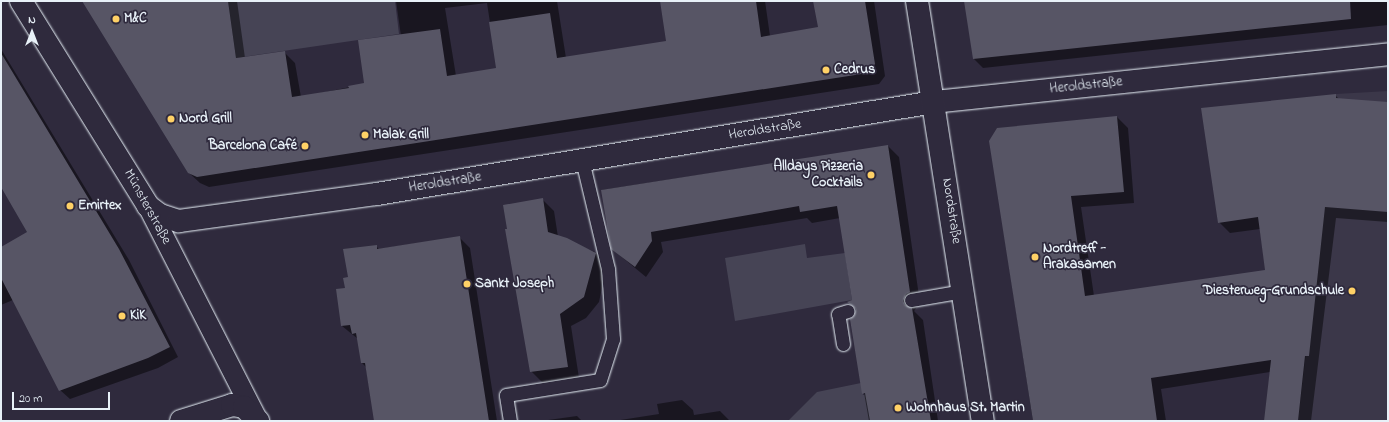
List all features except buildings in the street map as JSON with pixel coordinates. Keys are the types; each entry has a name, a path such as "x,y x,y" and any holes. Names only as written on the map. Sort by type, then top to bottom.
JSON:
{"street":[{"name":"Münsterstraße","path":"21,1 148,206 258,421"},
{"name":"Nordstraße","path":"918,1 984,421"},
{"name":"Heroldstraße","path":"148,206 169,219 192,221 377,194 934,102 1388,54"},
{"path":"181,421 232,405 244,407 258,421"}],"lane":[{"path":"510,421 506,395 600,380 613,339 608,269 582,160"},
{"path":"911,300 963,291"},
{"path":"844,344 838,314 848,311"}],"shaded area":[{"path":"228,1 395,1 399,34 236,58"},
{"name":"Diesterweg-Grundschule","path":"1388,91 1388,421 1298,421 1336,94"},
{"path":"805,244 807,258 845,253 852,300 735,321 725,258"},
{"path":"861,383 863,395 866,394 870,421 788,421 817,392"}],"place":[{"name":"M&C","path":"116,19"},
{"name":"Cedrus","path":"826,70"},
{"name":"Nord Grill","path":"171,119"},
{"name":"Malak Grill","path":"365,135"},
{"name":"Barcelona Café","path":"305,146"},
{"name":"Alldays Pizzeria Cocktails","path":"871,175"},
{"name":"Emirtex","path":"70,206"},
{"name":"Nordtreff - Arakasamen","path":"1035,257"},
{"name":"Sankt Joseph","path":"467,284"},
{"name":"Diesterweg-Grundschule","path":"1352,291"},
{"name":"KiK","path":"122,316"},
{"name":"Wohnhaus St. Martin","path":"898,408"}]}
